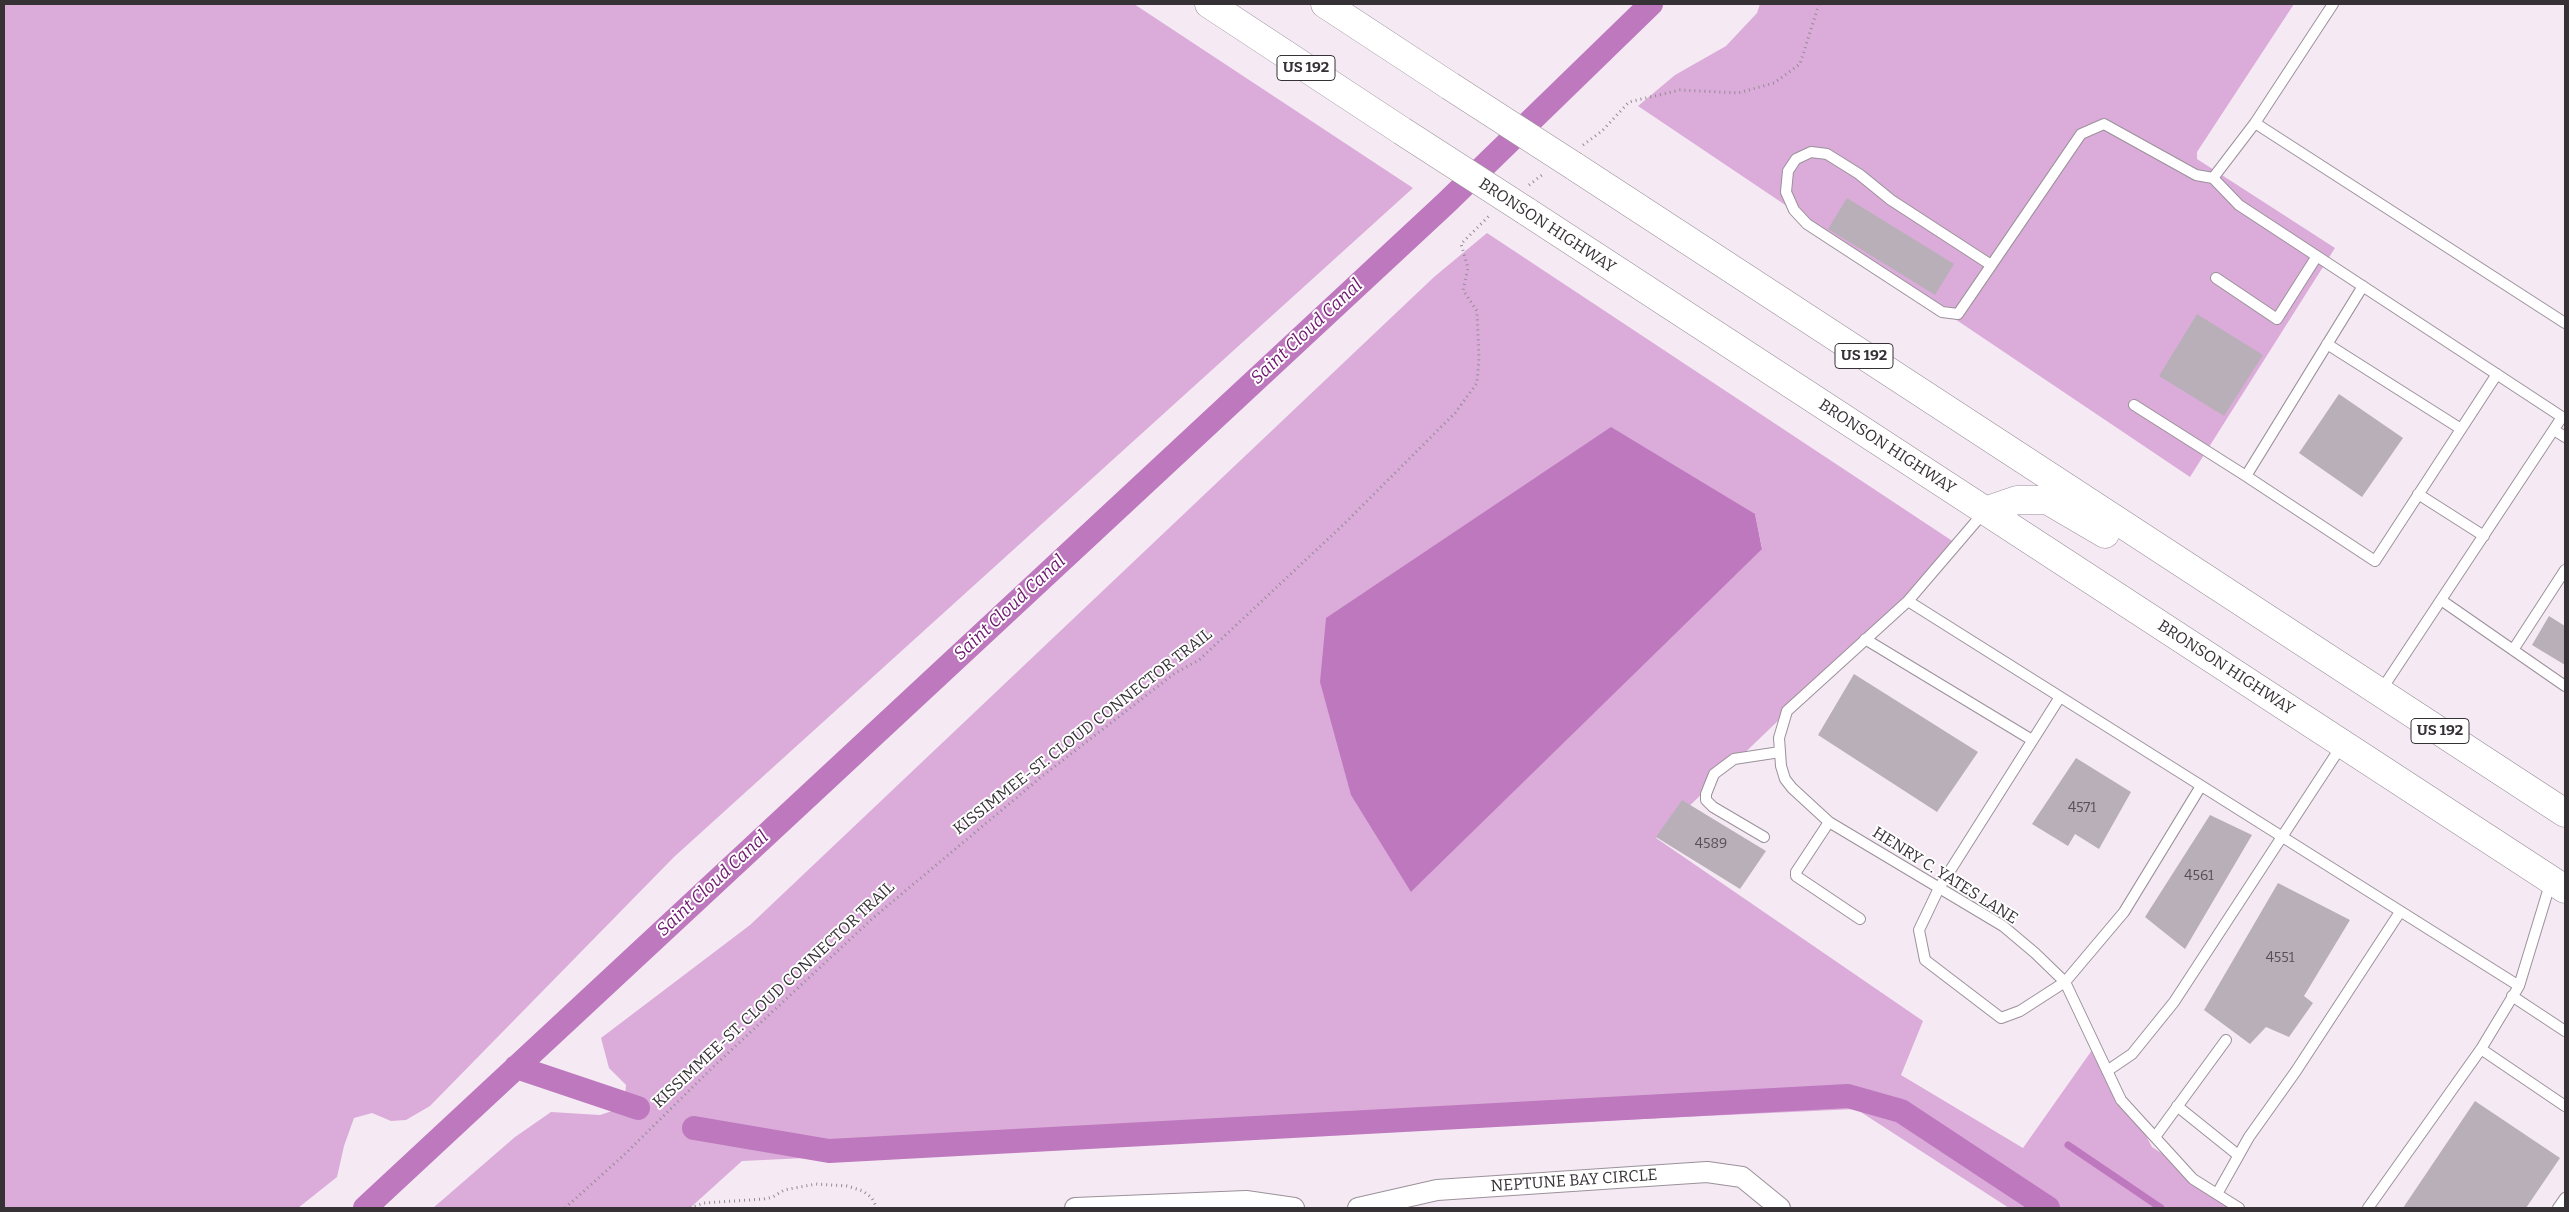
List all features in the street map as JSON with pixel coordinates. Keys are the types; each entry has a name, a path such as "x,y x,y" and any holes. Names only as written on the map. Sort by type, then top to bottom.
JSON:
{"highway":[{"name":"BRONSON HIGHWAY","path":"1209,4 1402,132 2558,884"},
{"name":"US 192","path":"1325,4 2565,813"},
{"path":"1985,511 2017,500 2048,500 2161,567 2242,602"}],"street":[{"name":"NEPTUNE BAY CIRCLE","path":"1358,1208 1437,1190 1706,1172 1742,1177 1780,1208"},
{"path":"1075,1208 1246,1201 1294,1208"}],"lane":[{"path":"2213,178 2255,123 2333,4"},
{"path":"2255,123 2565,323"},
{"path":"1991,265 1891,200 1859,174 1827,154 1811,152 1796,159 1788,171 1786,192 1794,210 1806,224 1942,312 1958,314 2081,134 2104,124 2196,175 2213,178 2239,205 2497,374 2564,414 2380,692"},
{"path":"2216,278 2276,319 2317,256"},
{"path":"2246,476 2363,286"},
{"path":"2327,344 2461,429"},
{"path":"2134,405 2375,561 2497,374"},
{"path":"2554,430 2565,437"},
{"path":"2418,494 2484,536"},
{"name":"HENRY C. YATES LANE","path":"1985,511 1908,601 1787,711 1780,738 1780,752 1785,779 1792,788 1829,822 2002,926 2065,982 2121,1100 2193,1179 2239,1208"},
{"path":"2513,650 2565,570"},
{"path":"2441,600 2565,686"},
{"path":"1908,601 2519,986"},
{"path":"1865,639 2032,740"},
{"path":"2060,697 1939,888 1919,930 1925,960 2001,1018 2020,1011 2065,982 2124,912 2201,786"},
{"path":"2107,1071 2132,1054 2174,1002 2343,744"},
{"path":"1764,837 1712,807 1706,800 1706,794 1714,774 1734,759 1780,752"},
{"path":"1829,822 1796,872 1796,876 1860,919"},
{"path":"2368,1208 2481,1049 2519,986 2558,884"},
{"path":"2217,1194 2238,1155 2400,912"},
{"path":"2512,996 2565,1031"},
{"path":"2155,1136 2226,1040"},
{"path":"2481,1049 2565,1106"},
{"path":"2177,1106 2238,1155"},
{"path":"2558,1208 2565,1198"}],"path":[{"path":"1629,102 1680,90 1738,93 1774,83 1800,64 1819,4"},
{"name":"KISSIMMEE-ST. CLOUD CONNECTOR TRAIL","path":"565,1208 624,1155 705,1075 872,918 1040,778 1175,673 1199,660 1344,524 1455,413 1477,383 1479,358 1476,311 1463,290 1468,268 1461,244"},
{"path":"690,1208 704,1203 764,1199 773,1197 784,1190 816,1184 847,1186 863,1191 872,1198 877,1208"}],"shaded area":[{"path":"4,4 1134,4 1413,188 674,857 430,1106 406,1120 391,1121 372,1113 354,1118 344,1146 337,1177 298,1208 4,1208"},
{"path":"1760,4 2294,4 2197,152 2197,159 2335,248 2190,477 1638,106 1675,75 1726,46 1757,13"},
{"path":"1487,233 1960,546 1656,838 1923,1021 1901,1075 2023,1148 2097,1043 2152,1147 2247,1208 2009,1208 1856,1109 742,1161 690,1208 433,1208 515,1137 551,1112 600,1115 624,1107 626,1085 609,1068 601,1038 750,925 1434,277","holes":["1755,514 1762,548 1411,892"]},
{"path":"1611,427 1755,514 1762,549 1411,892 1351,795 1320,682 1326,618"}],"building":[{"path":"1847,198 1954,264 1935,295 1828,229"},
{"path":"2197,314 2263,355 2224,416 2159,376"},
{"path":"2339,394 2403,438 2362,497 2299,453"},
{"path":"2549,616 2565,626 2565,665 2532,645"},
{"path":"1854,674 1978,752 1937,812 1818,735"},
{"path":"2076,758 2131,792 2099,849 2075,834 2068,846 2032,824"},
{"path":"1682,800 1766,851 1740,889 1656,837"},
{"path":"2210,815 2252,835 2185,949 2145,917"},
{"path":"2278,883 2350,920 2304,996 2313,1003 2289,1037 2266,1027 2250,1044 2204,1010"},
{"path":"2475,1101 2560,1158 2526,1208 2403,1208"}],"waterway":[{"name":"Saint Cloud Canal","path":"365,1208 1446,203 1651,4"},
{"path":"516,1067 638,1108"},
{"path":"694,1128 829,1151 1848,1096 1901,1111 2048,1208"},
{"path":"2068,1145 2161,1208"}]}
